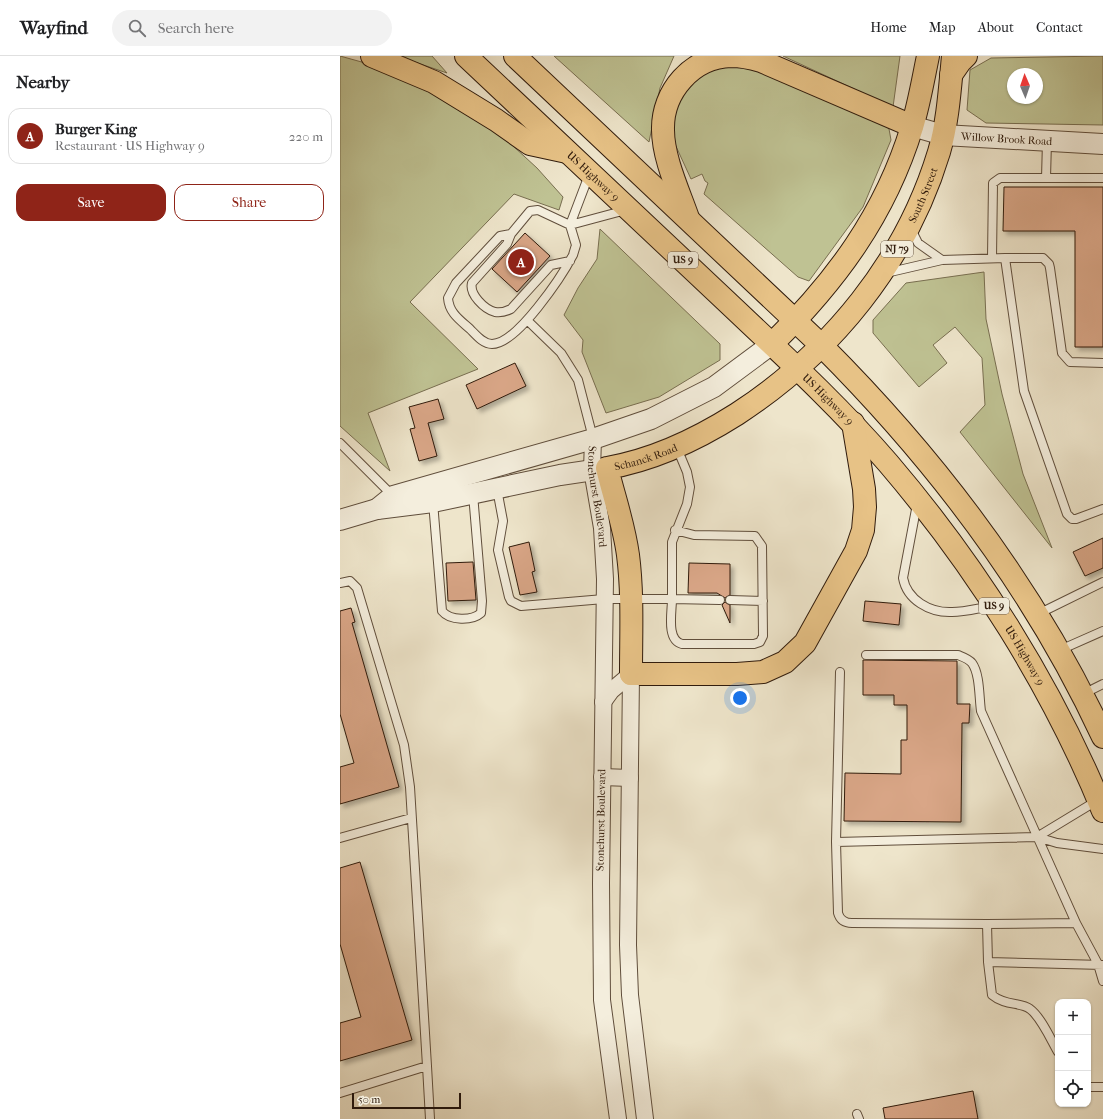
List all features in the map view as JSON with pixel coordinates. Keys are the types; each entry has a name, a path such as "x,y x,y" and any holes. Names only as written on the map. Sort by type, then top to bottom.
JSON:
{"main road":[{"path":"372,56 434,82 496,120 530,144 567,152"},
{"name":"US Highway 9","path":"466,56 799,369 853,423 917,499 956,549 994,606 1042,684 1101,806"},
{"name":"US 9","path":"515,56 822,346 862,387 909,439 996,551 1059,650 1103,735"},
{"path":"688,220 666,149 663,129 665,112 678,83 692,70 704,62 729,56 745,57 761,61 912,126"},
{"path":"772,344 824,290 859,241 886,193 912,126 928,56"},
{"path":"952,65 960,62 966,56"},
{"name":"South Street","path":"799,369 852,312 880,274 910,223 934,166 943,135 952,65"},
{"name":"Schanck Road","path":"599,469 651,458 677,448 735,415 778,386 799,369"},
{"path":"630,674 737,674 763,672 785,662 804,643 856,551 863,530 865,507 864,489 853,423"},
{"name":"Stonehurst Boulevard","path":"599,469 623,529 628,555 631,598 630,674"}],"street":[{"name":"Willow Brook Road","path":"912,126 943,135 1103,144"},
{"name":"Schanck Road","path":"377,509 393,496 593,439 650,419 688,402 730,376 772,344"},
{"name":"Stonehurst Boulevard","path":"593,439 599,469 604,599 601,890 602,1000 618,1119"},
{"name":"Schanck Road","path":"340,520 377,509 433,502 599,469"},
{"name":"Stonehurst Boulevard","path":"630,674 628,944 630,995 645,1119"},
{"path":"603,702 611,691 630,674"},
{"path":"602,777 630,778"}],"lane":[{"path":"1046,178 1047,141"},
{"path":"511,234 500,236 456,283 448,298 449,307 485,343 493,344 504,341 528,320 570,261 576,245 570,225 590,172"},
{"path":"992,258 993,183 1000,178 1103,178"},
{"path":"570,261 550,265 511,309 504,312 494,312 488,309 473,294 471,287 472,283 507,244 511,234 530,211 538,210 570,225 629,209"},
{"path":"910,223 915,238 924,248 942,260"},
{"path":"1005,258 1024,391 1067,514 1072,519 1076,519 1103,509"},
{"path":"880,274 942,260 1043,258 1046,260 1050,268 1062,353 1070,362 1103,363"},
{"path":"528,320 561,353 578,380 593,439"},
{"path":"340,443 393,496"},
{"path":"675,530 694,536 755,536 762,546 763,636 759,643 682,644 675,640 672,632 672,550 675,530 687,504 690,487 687,472 677,448"},
{"path":"498,489 503,521 498,550 511,601 521,606 631,598 720,600"},
{"path":"433,502 442,611 445,615 452,618 473,617 480,613 482,601 473,494"},
{"path":"917,499 903,578 904,588 911,597 927,608 950,612 994,606"},
{"path":"340,583 350,581 357,588 404,745 410,787 430,1119"},
{"path":"1037,614 1103,582"},
{"path":"730,600 763,601"},
{"path":"1059,650 1103,631"},
{"path":"866,655 958,655 968,659 972,664 976,674 981,711 1076,923 1101,963 1103,981"},
{"path":"840,672 836,842 838,913 843,921 852,923 1076,923"},
{"path":"1083,694 1103,684"},
{"path":"1037,837 1101,806"},
{"path":"340,838 411,818"},
{"path":"836,842 1037,837 1057,843 1103,849"},
{"path":"987,924 988,962 992,995 999,1000 1030,1008 1036,1015 1055,1047"},
{"path":"988,962 1101,963"},
{"path":"340,1093 427,1066"},
{"path":"1091,1087 1103,1087"}],"green space":[{"path":"340,56 394,71 488,123 537,168 563,197 559,210 514,194 410,302 478,369 368,413 390,471 340,426"},
{"path":"397,56 432,56 447,73"},
{"path":"554,56 674,56 660,88 649,142"},
{"path":"783,56 900,56 893,107"},
{"path":"1103,56 1103,125 986,123 967,110 970,70 991,58"},
{"path":"728,62 750,65 879,120 889,129 891,140 863,207 809,281 798,277 704,194 708,183 705,181 702,174 691,179 674,142 672,108 691,77"},
{"path":"600,229 720,344 720,360 659,397 606,413 582,352 583,340 564,315 578,288 597,259"},
{"path":"984,272 986,319 1002,394 1023,474 1052,548 960,432 985,405 982,358 955,327 933,345 947,363 919,387 873,333 873,320 906,283"}],"building":[{"path":"1004,187 1103,187 1103,347 1075,347 1075,231 1003,231"},
{"path":"525,233 550,256 517,292 492,269"},
{"path":"515,363 526,386 477,409 466,385"},
{"path":"438,399 444,419 428,423 437,456 419,461 410,429 415,428 409,407"},
{"path":"1103,538 1103,568 1085,576 1073,552"},
{"path":"529,542 535,571 532,572 537,592 520,595 509,547"},
{"path":"473,562 476,600 448,601 446,563"},
{"path":"689,563 730,564 730,595 725,598 717,593 688,593"},
{"path":"865,601 901,604 899,625 863,621"},
{"path":"725,602 730,605 730,623 722,605"},
{"path":"351,608 355,622 352,623 399,787 340,804 340,767 354,763 340,714 340,611"},
{"path":"863,660 957,661 957,704 970,704 969,723 962,723 961,822 844,821 845,773 901,774 901,740 907,740 907,705 894,705 894,695 863,695"},
{"path":"360,862 412,1040 340,1061 340,1023 361,1017 340,944 340,868"},
{"path":"973,1091 978,1119 885,1119 883,1108"}],"place":[{"name":"Burger King","path":"521,262"}]}
